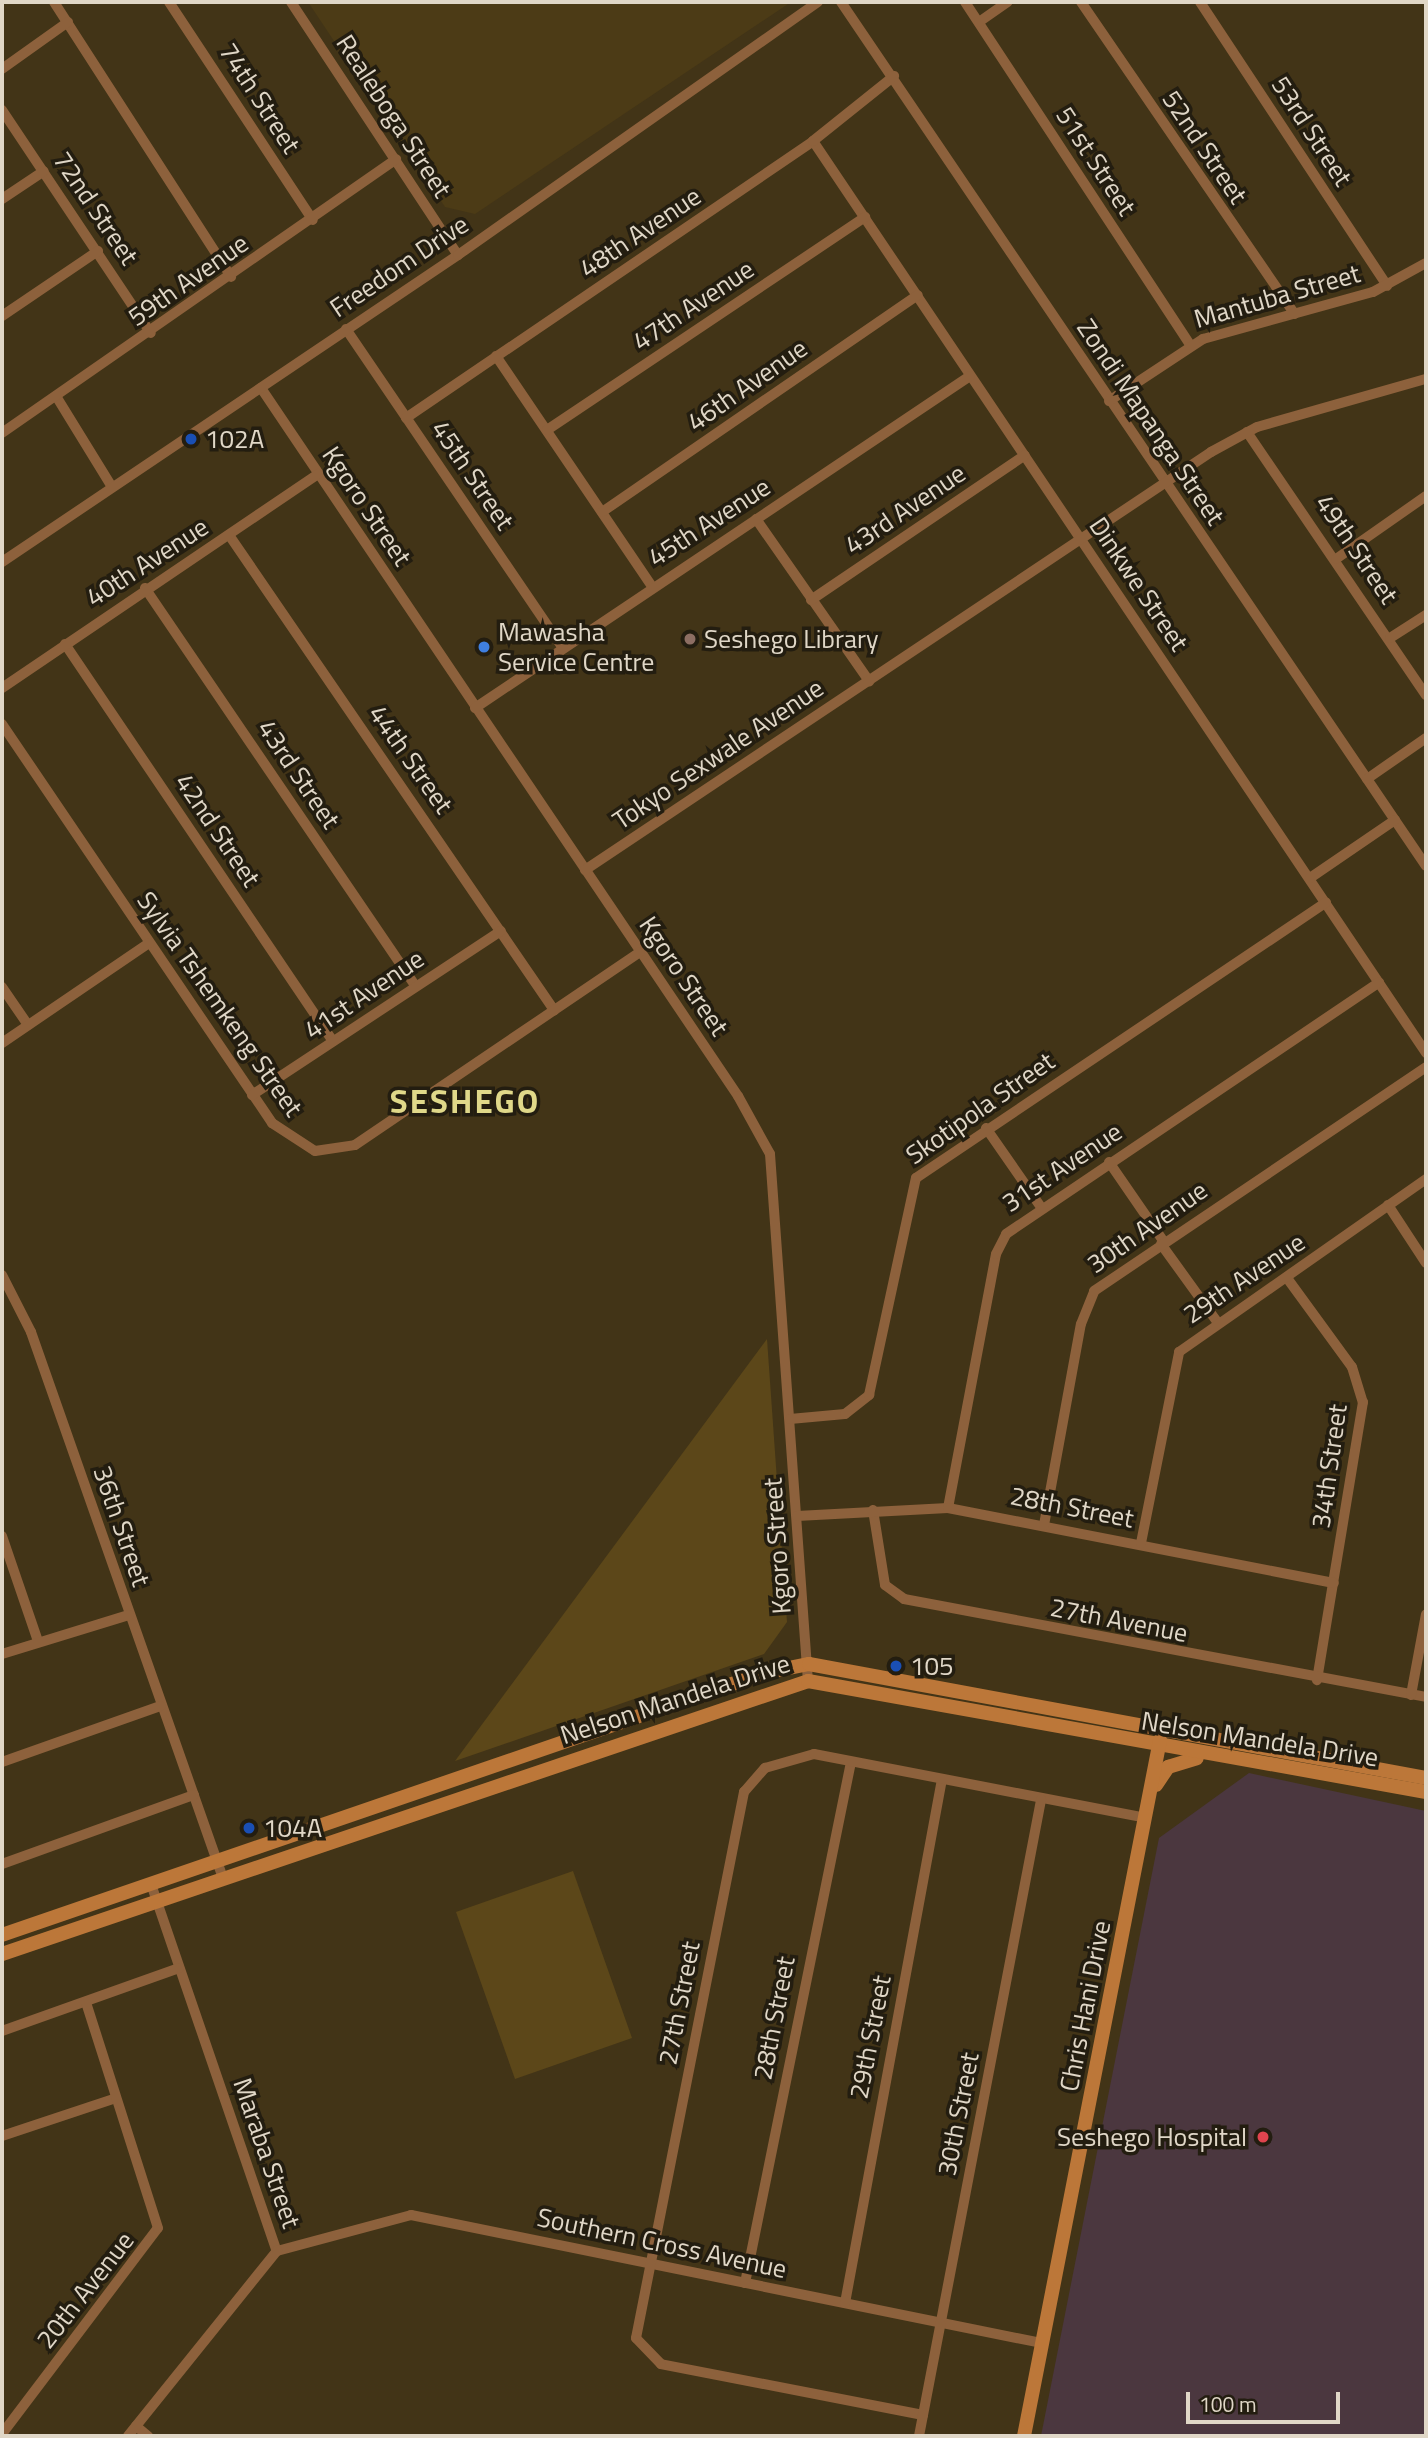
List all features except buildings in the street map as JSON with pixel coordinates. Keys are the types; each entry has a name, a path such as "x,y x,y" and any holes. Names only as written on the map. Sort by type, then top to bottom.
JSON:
{"main road":[{"name":"Nelson Mandela Drive","path":"2,1935 764,1673 809,1664 1162,1733 1426,1777"},
{"name":"Nelson Mandela Drive","path":"2,1954 808,1681 1158,1749 1426,1792"},
{"name":"Chris Hani Drive","path":"1024,2436 1162,1733"},
{"path":"1148,1801 1168,1767 1206,1757"}],"street":[{"path":"54,2 232,277"},
{"name":"74th Street","path":"169,2 313,220"},
{"name":"Realeboga Street","path":"291,2 458,255"},
{"name":"Freedom Drive","path":"2,562 458,255 818,2"},
{"name":"Zondi Mapanga Street","path":"841,2 894,76 1109,401 1426,866"},
{"name":"51st Street","path":"965,2 1190,345"},
{"path":"979,22 1008,2"},
{"name":"52nd Street","path":"1082,2 1295,314"},
{"name":"53rd Street","path":"1200,2 1387,286"},
{"path":"2,69 68,22"},
{"name":"48th Avenue","path":"406,418 813,141 894,76"},
{"name":"72nd Street","path":"2,110 152,333"},
{"name":"Dinkwe Street","path":"813,141 1426,1053"},
{"name":"59th Avenue","path":"2,432 152,333 396,159"},
{"path":"2,200 44,171"},
{"name":"47th Avenue","path":"547,430 865,217"},
{"path":"2,316 98,251"},
{"name":"Mantuba Street","path":"1109,401 1190,345 1387,286 1426,263"},
{"name":"46th Avenue","path":"602,512 918,295"},
{"name":"45th Street","path":"346,329 563,648"},
{"path":"496,356 652,586"},
{"name":"45th Avenue","path":"475,708 652,586 970,376"},
{"name":"Tokyo Sexwale Avenue","path":"585,870 869,681 1163,480 1247,432 1426,379"},
{"name":"Kgoro Street","path":"261,388 640,952 770,1153 809,1664 808,1681"},
{"path":"56,396 112,487"},
{"name":"49th Street","path":"1247,432 1390,638 1426,695"},
{"name":"43rd Avenue","path":"811,600 1025,455"},
{"name":"40th Avenue","path":"2,688 145,588 318,474"},
{"path":"1336,559 1426,496"},
{"path":"755,519 869,681"},
{"name":"44th Street","path":"229,535 554,1010"},
{"name":"43rd Street","path":"145,588 415,986"},
{"path":"1390,638 1426,615"},
{"name":"42nd Street","path":"65,644 333,1041"},
{"name":"Sylvia Tshemkeng Street","path":"2,724 252,1095 285,1137 316,1151 343,1150 640,952"},
{"path":"1367,779 1426,738"},
{"path":"1310,878 1395,820"},
{"name":"Skotipola Street","path":"790,1419 845,1414 865,1402 912,1186 928,1167 1326,902"},
{"name":"41st Avenue","path":"252,1095 501,931"},
{"path":"2,1043 149,943"},
{"name":"31st Avenue","path":"948,1508 999,1244 1041,1207 1379,982"},
{"path":"2,987 28,1025"},
{"name":"30th Avenue","path":"1044,1525 1086,1304 1105,1282 1426,1067"},
{"path":"986,1128 1041,1207"},
{"path":"1109,1162 1218,1323"},
{"name":"29th Avenue","path":"1141,1543 1175,1362 1187,1344 1287,1278 1426,1179"},
{"path":"1388,1205 1426,1263"},
{"name":"36th Street","path":"2,1275 29,1325 160,1706 223,1878"},
{"name":"34th Street","path":"1287,1278 1353,1367 1363,1402 1317,1681"},
{"name":"28th Street","path":"797,1516 948,1508 1141,1543 1334,1583"},
{"name":"27th Avenue","path":"873,1510 885,1585 904,1599 1317,1681 1426,1697"},
{"path":"2,1536 38,1641"},
{"path":"2,1654 129,1615"},
{"path":"1411,1695 1426,1615"},
{"path":"2,1762 160,1706"},
{"name":"27th Street","path":"923,2415 652,2360 636,2332 652,2266 744,1792 758,1772 793,1758 814,1754 1041,1800 1146,1818"},
{"name":"28th Street","path":"745,2283 851,1762"},
{"name":"29th Street","path":"845,2303 942,1779"},
{"path":"2,1864 194,1795"},
{"name":"30th Street","path":"919,2436 1041,1800"},
{"name":"Maraba Street","path":"128,2436 277,2251 151,1884"},
{"path":"2,2031 179,1968"},
{"name":"20th Avenue","path":"2,2434 158,2228 86,2002"},
{"path":"2,2136 116,2098"},
{"name":"Southern Cross Avenue","path":"277,2251 400,2215 1041,2343"},
{"path":"136,2426 148,2436"}],"shaded area":[{"path":"308,2 791,2 475,214 445,207"},
{"path":"767,1339 787,1622 764,1654 455,1761"},
{"name":"Seshego Hospital","path":"1249,1773 1426,1811 1426,2436 1041,2436 1159,1838"},
{"path":"573,1871 632,2038 515,2079 456,1912"}],"place":[{"name":"102A","path":"191,439"},
{"name":"Seshego Library","path":"690,639"},
{"name":"Mawasha Service Centre","path":"484,647"},
{"name":"105","path":"896,1666"},
{"name":"104A","path":"249,1828"},
{"name":"Seshego Hospital","path":"1263,2137"}],"district":[{"name":"SESHEGO","path":"465,1102"}]}
